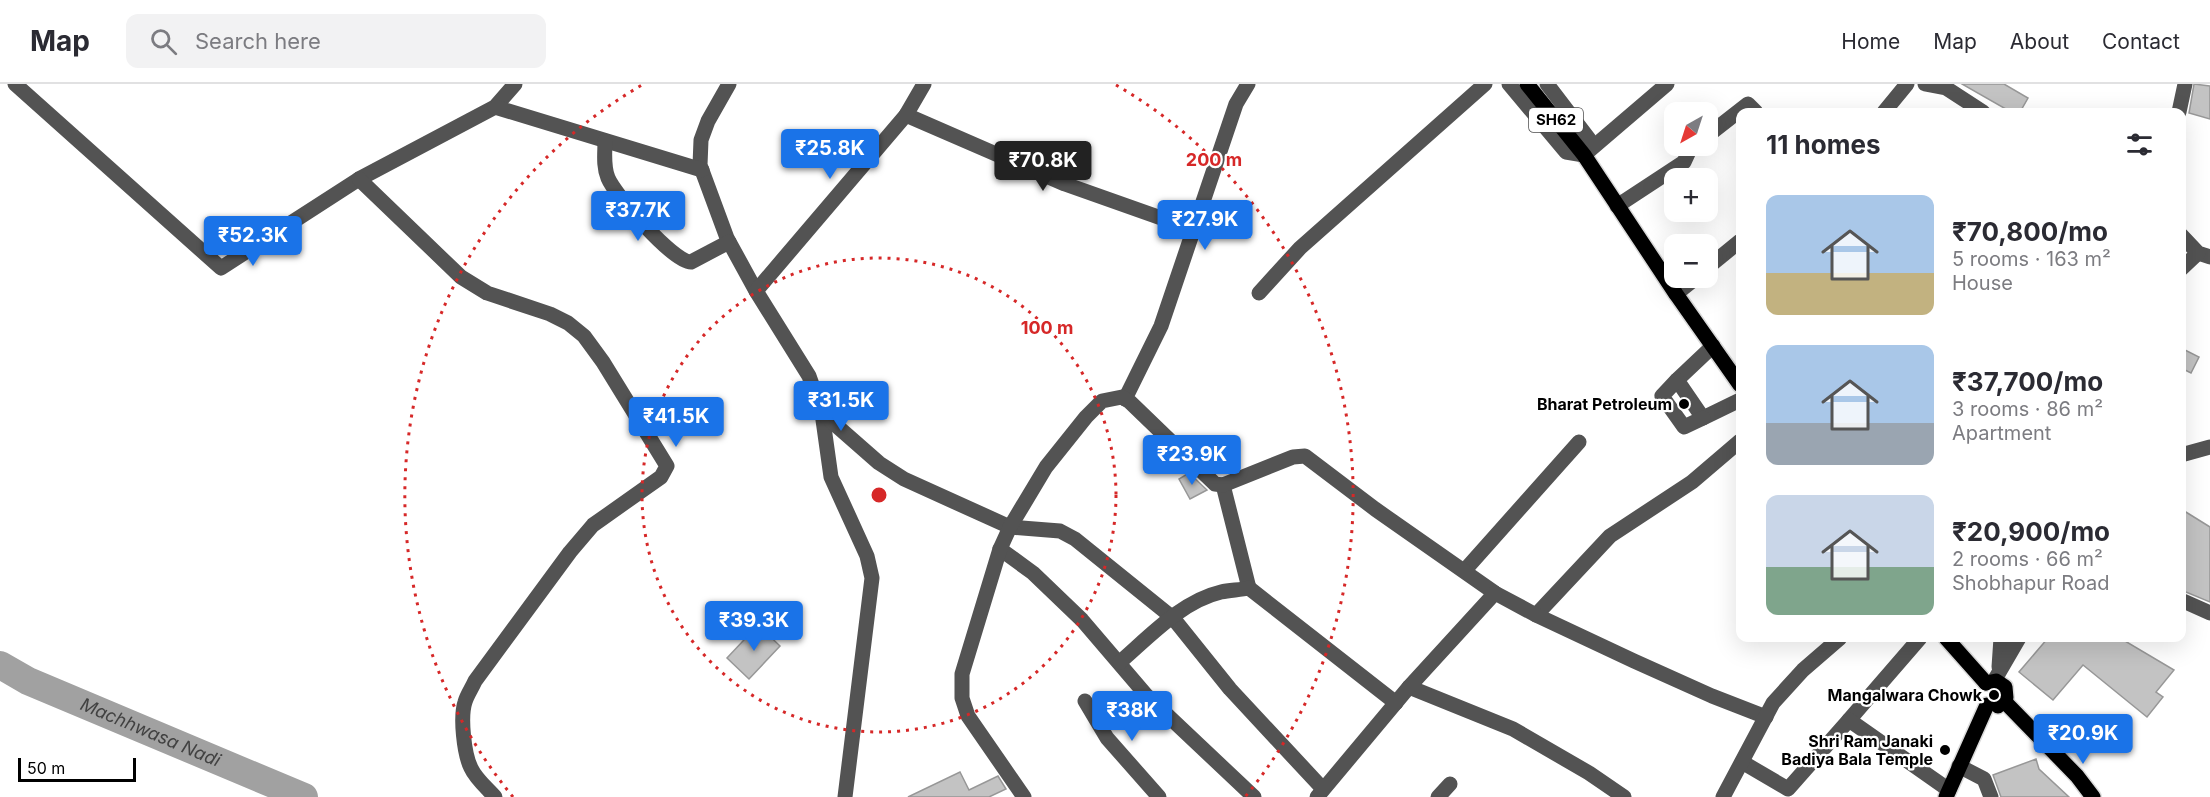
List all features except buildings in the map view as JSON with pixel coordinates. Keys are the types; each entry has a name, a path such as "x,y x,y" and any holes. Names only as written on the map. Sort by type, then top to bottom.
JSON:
{"main road":[{"name":"SH62","path":"1527,84 1584,155 1676,294 1736,379"},
{"path":"1951,642 2005,687 2007,693 2004,701 1997,706 1987,705"},
{"path":"1987,705 1980,694 1993,678"},
{"path":"2004,701 2077,776 2093,797"},
{"path":"1947,793 1987,705"},
{"path":"2054,752 2085,797"}],"street":[{"path":"15,84 221,268 359,179 495,107 515,84"},
{"path":"729,84 708,121 701,140 699,152 702,170 729,242 756,291 810,376 822,412 831,477 867,556 872,578 845,797"},
{"path":"756,291 906,115 924,84"},
{"path":"1125,399 1161,326 1196,230 1236,104 1248,84"},
{"path":"1259,294 1300,248 1485,84"},
{"path":"1509,84 1566,152 1584,155"},
{"path":"1546,84 1589,139 1584,155"},
{"path":"1584,155 1667,84"},
{"path":"1887,108 1907,84"},
{"path":"1925,84 1946,88 1977,108"},
{"path":"2180,108 2185,84"},
{"path":"495,107 702,170"},
{"path":"1718,127 1736,113"},
{"path":"906,115 1065,184 1196,230"},
{"path":"604,141 605,168 610,182 619,196 664,246 686,262 700,258 729,242"},
{"path":"1617,206 1684,162 1687,156"},
{"path":"359,179 461,277 487,293 568,323 584,336 603,362 667,466 661,477 593,525 570,552 475,681 464,703 463,725 469,765 495,797"},
{"path":"2186,239 2204,255 2186,265"},
{"path":"1718,259 1736,244"},
{"path":"1676,294 1684,288"},
{"path":"1713,346 1662,396 1684,427 1736,402"},
{"path":"1677,380 1703,418"},
{"path":"1024,797 969,716 962,698 962,674 1000,549 1010,526 1046,467 1093,409 1102,401 1114,398 1125,399 1215,484 1223,485 1293,457 1305,456 1375,509 1495,593 1536,615 1712,696 1766,717"},
{"path":"822,412 879,464 904,479 1010,526 1060,531 1075,539 1173,618 1230,689 1320,793 1409,687 1495,593"},
{"path":"1465,570 1579,442"},
{"path":"1536,615 1610,536 1692,482 1736,444"},
{"path":"2186,454 2210,447"},
{"path":"1223,485 1249,588 1396,703"},
{"path":"1000,549 1034,573 1082,620 1147,696 1254,797"},
{"path":"1120,662 1196,601 1220,592 1249,588"},
{"path":"2186,602 2210,614"},
{"path":"1723,797 1773,703 1803,669 1835,642"},
{"path":"1742,762 1788,789 1917,642"},
{"path":"1993,678 2000,642"},
{"path":"1993,678 2016,642"},
{"path":"1409,687 1513,729 1589,773 1624,797"},
{"path":"1085,701 1107,738 1159,797"},
{"path":"1849,720 1947,793"},
{"path":"1959,766 1984,779 1991,797"},
{"path":"1438,797 1450,784"}],"waterway":[{"name":"Machhwasa Nadi","path":"0,665 28,681 304,797"}],"place":[{"name":"Bharat Petroleum","path":"1684,404"},
{"name":"Mangalwara Chowk","path":"1994,695"},
{"name":"Shri Ram Janaki Badiya Bala Temple","path":"1945,750"}]}
